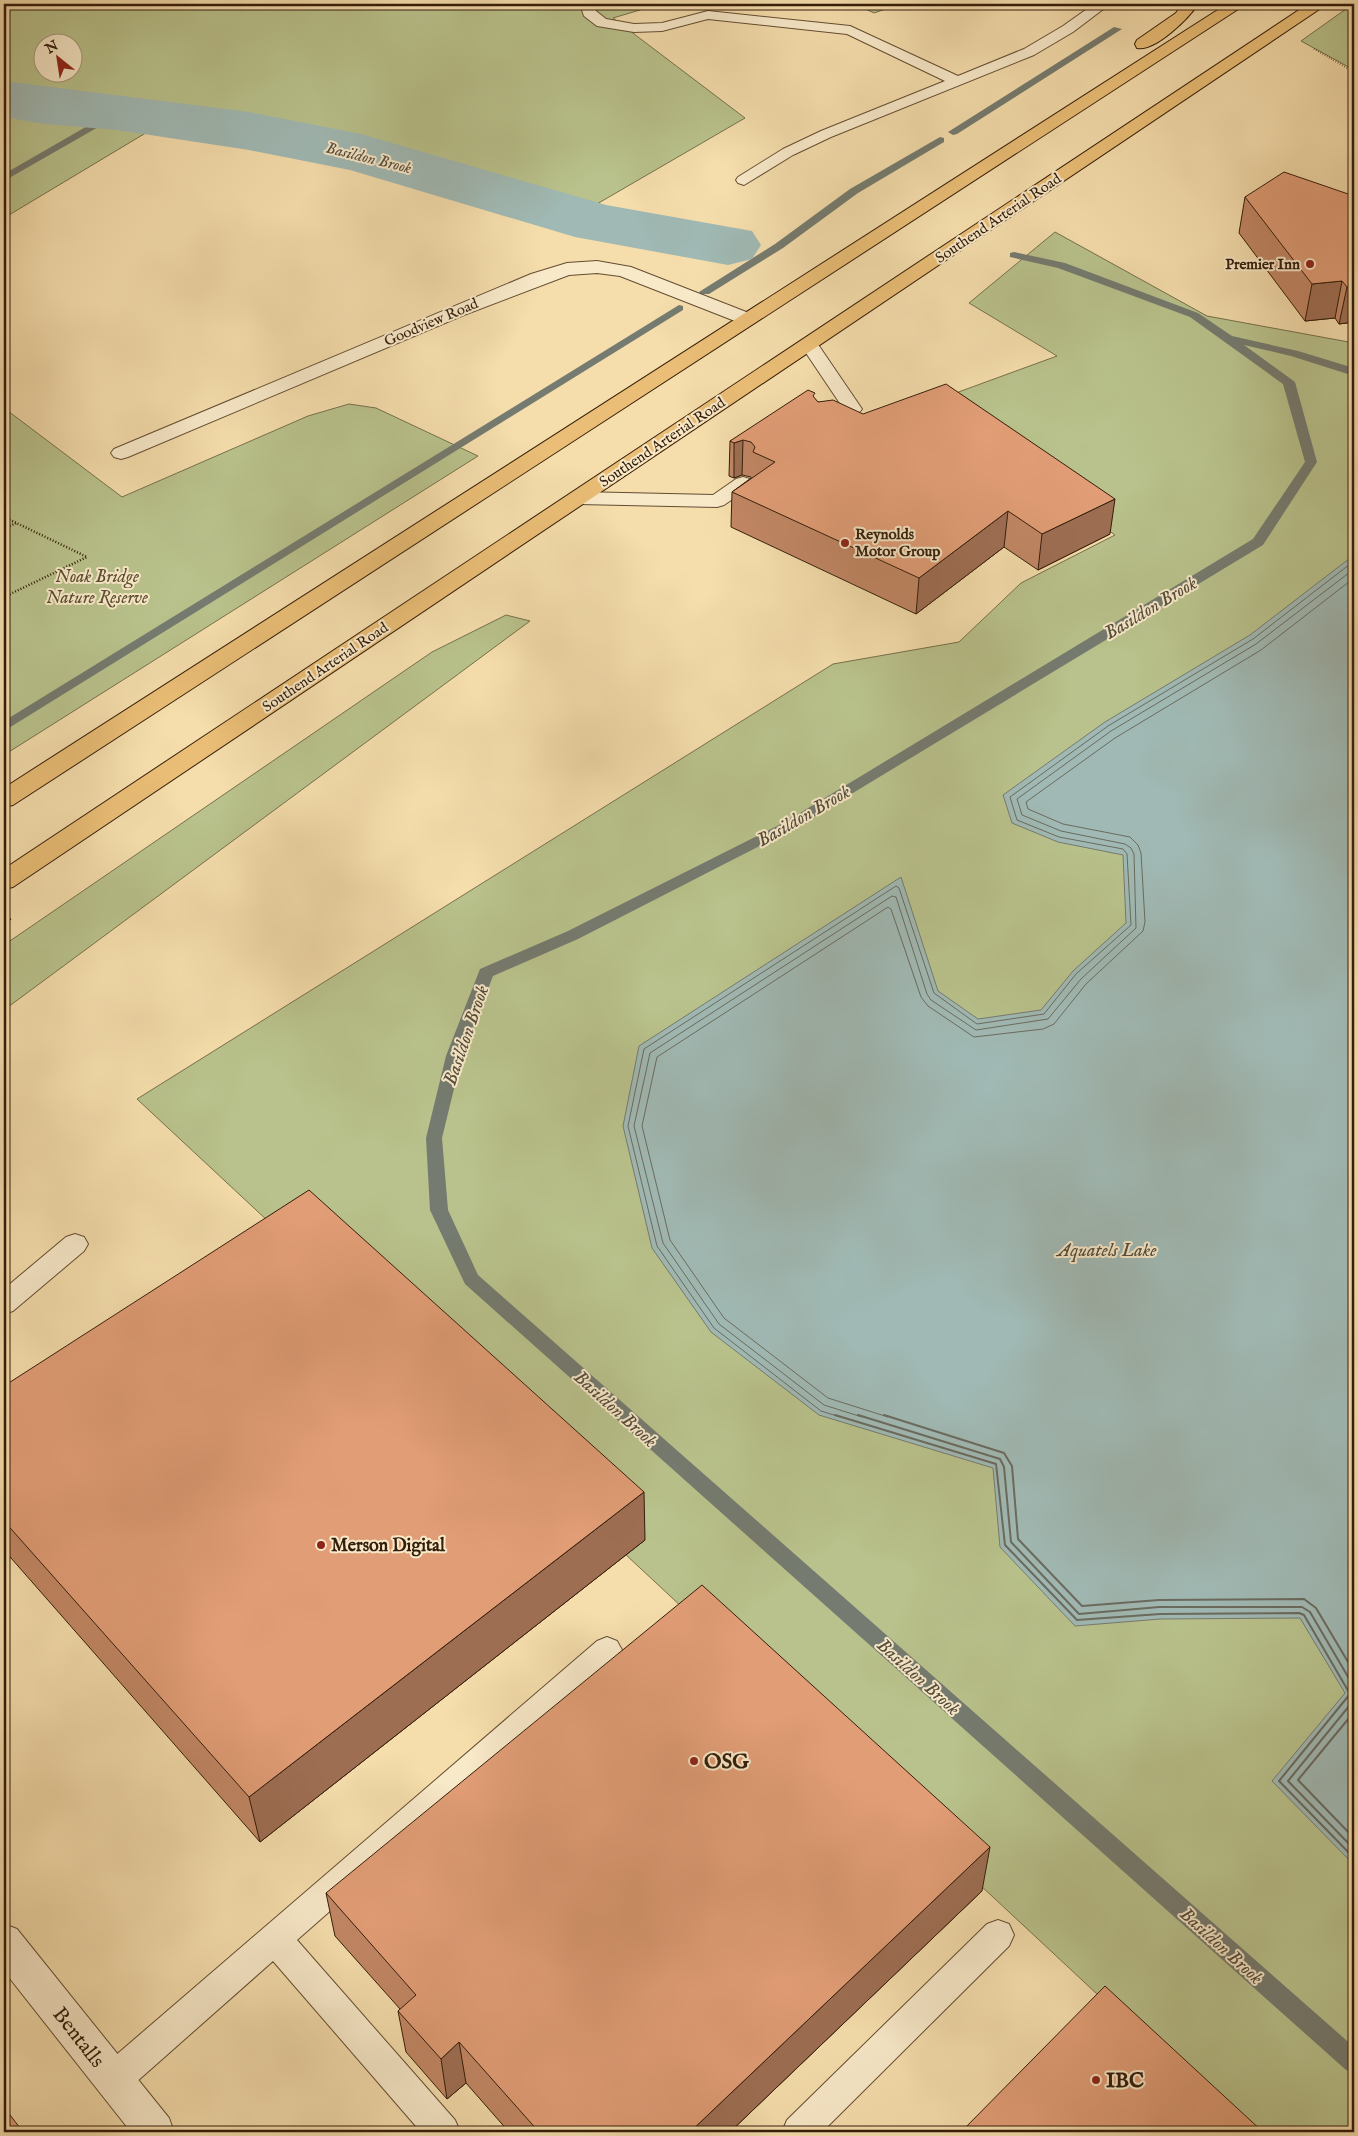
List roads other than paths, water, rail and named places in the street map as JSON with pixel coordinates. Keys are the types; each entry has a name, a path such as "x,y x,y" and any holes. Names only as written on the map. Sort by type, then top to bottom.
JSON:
{"highway":[{"path":"845,257 1182,16 1190,4"},
{"path":"4,800 1238,4"},
{"name":"Southend Arterial Road","path":"4,881 1319,4"}],"street":[{"name":"Goodview Road","path":"121,453 457,310 538,278 568,269 597,267 624,271 747,320"},
{"name":"Bentalls","path":"4,1942 155,2132"}],"lane":[{"path":"587,4 589,13 602,23 634,28 662,26 708,15 850,30 957,81"},
{"path":"744,180 788,152 1029,52 1068,29 1103,4"},
{"path":"809,344 853,409 822,431"},
{"path":"579,498 717,501 743,483"},
{"path":"4,1304 75,1244"},
{"path":"113,2080 607,1650"},
{"path":"799,2132 998,1934"},
{"path":"275,1940 443,2132"}],"water":[{"name":"Aquatels Lake","path":"1354,555 1354,1865 1272,1781 1345,1693 1300,1618 1160,1619 1075,1626 1000,1547 993,1468 819,1415 711,1332 652,1248 623,1126 639,1046 901,877 938,991 978,1019 1041,1010 1073,971 1126,923 1123,855 1058,842 1012,823 1003,795 1105,722 1250,635"}],"waterway":[{"path":"953,132 1117,29"},
{"name":"Basildon Brook","path":"4,99 44,106 117,112 249,131 361,153 598,223 728,245"},
{"path":"4,178 117,112"},
{"path":"705,292 779,246 854,191 940,140"},
{"name":"Basildon Brook","path":"1014,255 1061,265 1194,315 1289,382 1311,462 1258,542 1126,620 790,825 573,935 486,973 454,1056 434,1138 439,1210 471,1279 1354,2062"},
{"path":"4,727 679,308"},
{"path":"1234,339 1294,353 1354,372"}],"place":[{"name":"Premier Inn","path":"1310,264"},
{"name":"Reynolds Motor Group","path":"845,543"},
{"name":"Merson Digital","path":"321,1545"},
{"name":"OSG","path":"694,1761"},
{"name":"IBC","path":"1096,2080"}],"park label":[{"name":"Noak Bridge Nature Reserve","path":"97,586"}]}
